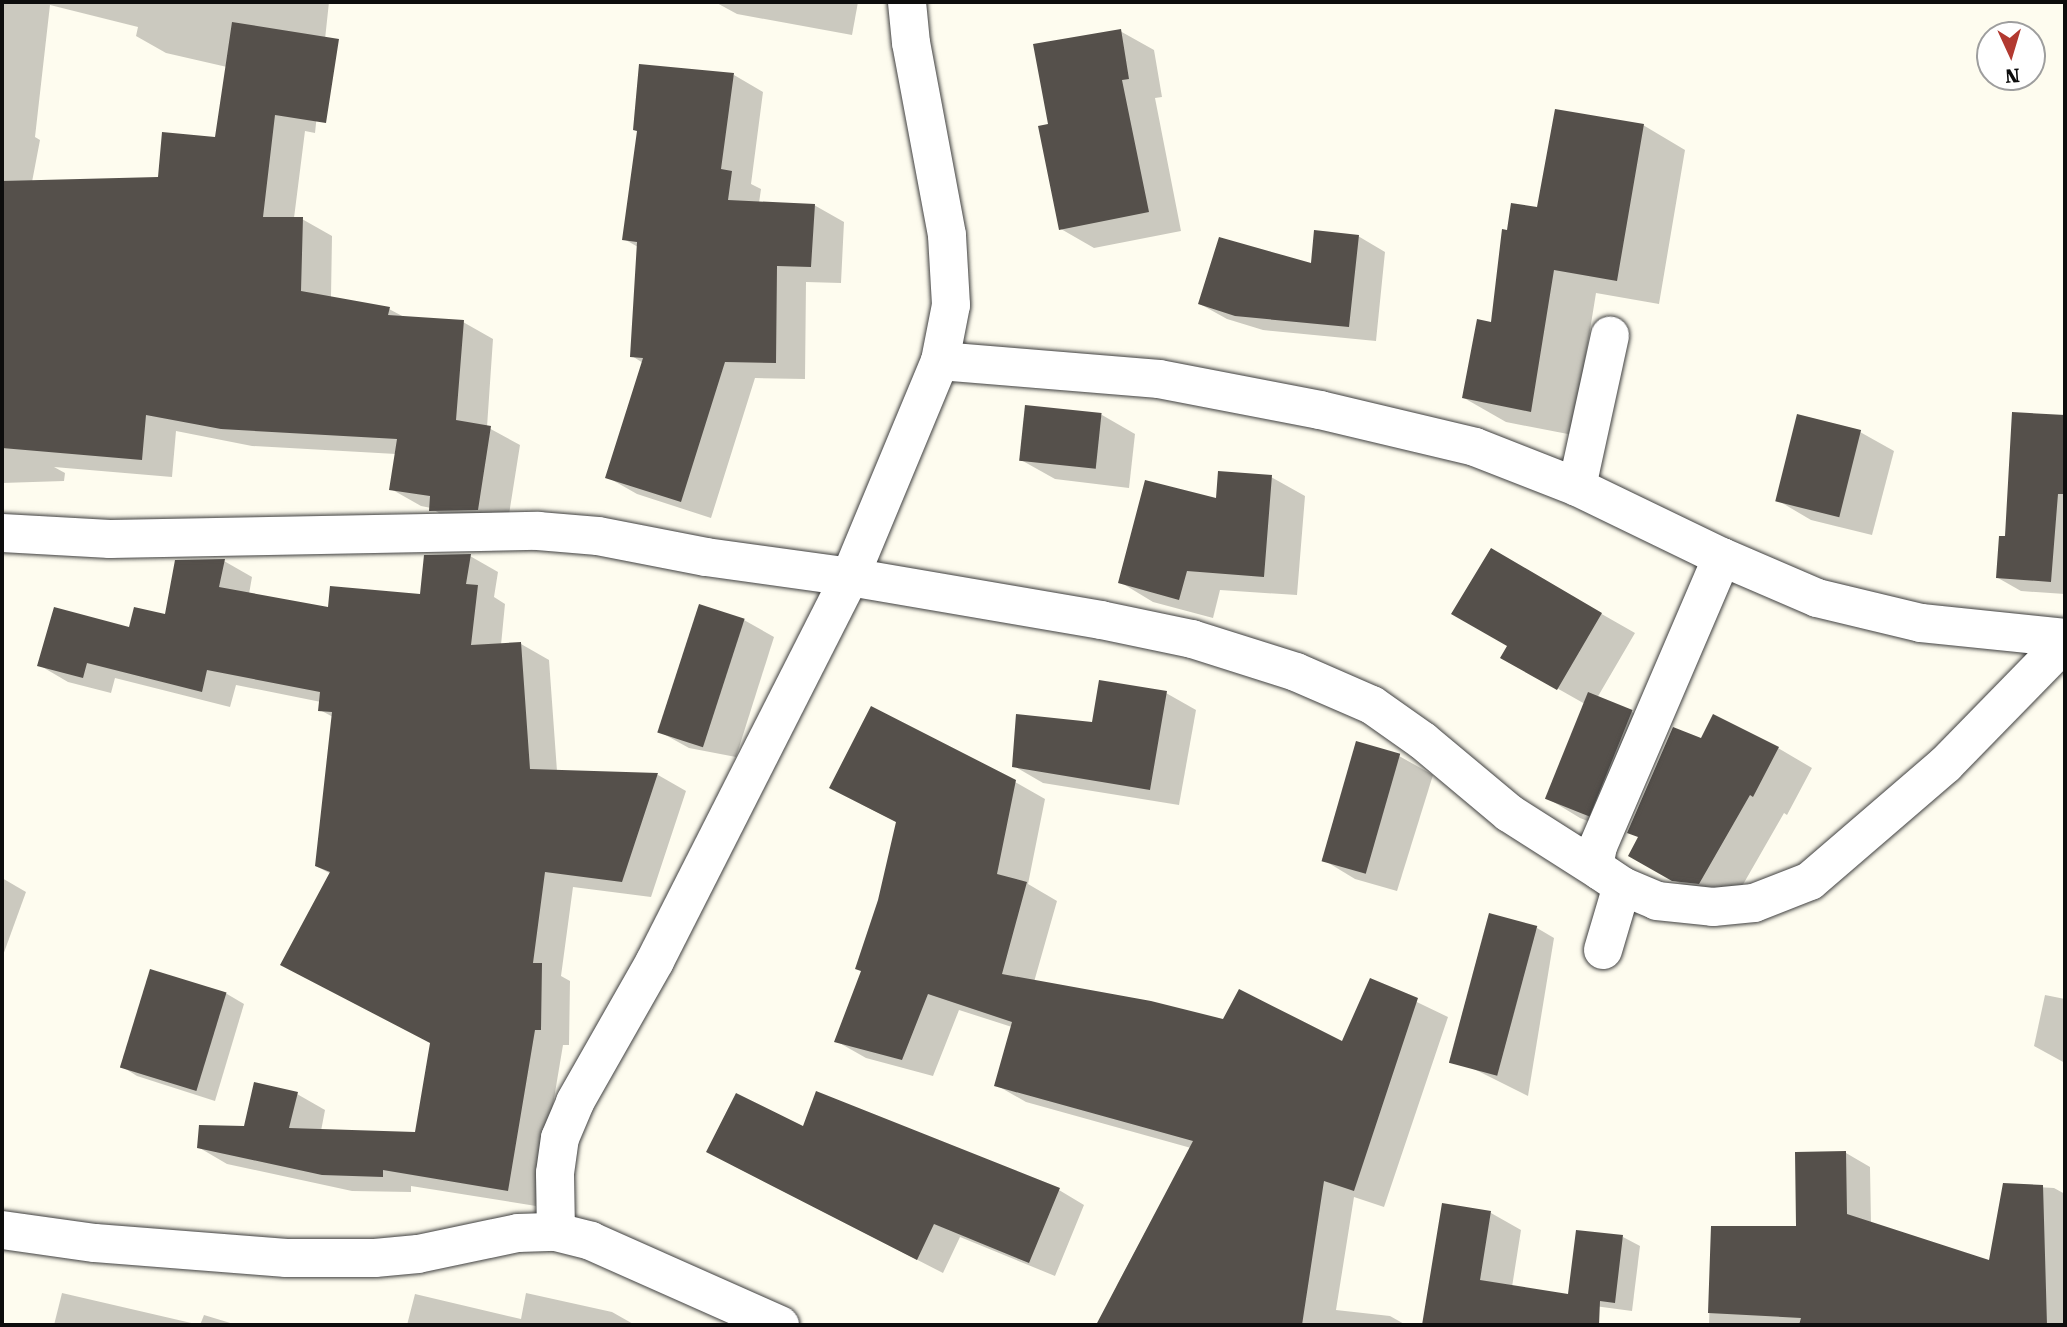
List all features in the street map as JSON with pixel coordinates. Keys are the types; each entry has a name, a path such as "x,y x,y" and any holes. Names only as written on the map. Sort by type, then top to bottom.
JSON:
{"street":[{"path":"556,1232 555,1173 560,1138 575,1102 655,961 850,577 940,361 951,305 947,235 911,43 907,2"},
{"path":"1577,487 1610,336"},
{"path":"940,361 1159,379 1307,408 1475,447 1577,487 1722,557 1817,598 1908,620 2065,640"},
{"path":"2,533 110,539 538,531 598,536 706,557 850,577 1101,620 1192,639 1296,672 1372,705 1423,741 1509,813 1611,879 1657,901 1713,907 1754,903 1810,881 1947,764 2065,640"},
{"path":"1603,950 1611,879 1595,861 1598,846 1722,557"},
{"path":"2,1230 95,1243 286,1258 375,1258 418,1254 518,1233 556,1232 592,1241 780,1325"}],"building":[{"path":"232,22 339,39 326,123 275,115 263,217 303,217 301,291 390,307 388,315 464,320 456,420 491,426 478,510 429,511 430,496 389,490 397,439 221,429 146,415 142,460 2,448 2,181 158,177 162,132 215,137"},
{"path":"1121,29 1129,79 1122,80 1149,212 1059,230 1038,126 1048,124 1033,44"},
{"path":"639,64 734,73 721,169 732,171 728,200 815,204 811,267 777,266 776,363 725,362 681,502 605,478 643,358 630,357 637,242 622,240 637,131 633,130"},
{"path":"1555,109 1644,124 1617,281 1554,270 1531,412 1462,398 1477,319 1491,322 1502,229 1507,230 1511,203 1537,207"},
{"path":"1314,230 1359,235 1349,327 1235,316 1198,304 1219,237 1311,263"},
{"path":"1025,405 1102,413 1096,469 1019,461"},
{"path":"2012,412 2065,415 2065,494 2058,494 2051,582 1996,578 1999,536 2005,536"},
{"path":"1797,414 1861,430 1839,517 1775,501"},
{"path":"1218,471 1272,475 1264,577 1187,571 1179,600 1118,583 1145,480 1216,498"},
{"path":"1491,548 1602,613 1557,690 1500,658 1507,646 1451,614"},
{"path":"471,554 466,584 478,585 471,645 521,642 530,769 658,773 622,882 545,872 533,963 542,963 541,1030 535,1030 508,1191 383,1170 383,1177 322,1175 197,1148 199,1125 244,1126 254,1082 298,1092 289,1128 415,1132 430,1043 280,965 330,872 315,866 332,712 318,711 320,692 207,670 202,692 87,663 83,678 37,666 54,607 129,627 134,607 165,614 175,560 225,559 219,587 328,607 330,586 420,594 424,555"},
{"path":"699,604 745,619 703,747 657,732"},
{"path":"1099,680 1167,691 1150,790 1012,767 1016,714 1092,722"},
{"path":"1588,692 1633,710 1589,817 1545,799"},
{"path":"871,706 1016,780 997,874 1027,882 1002,974 1151,1001 1223,1019 1239,989 1342,1041 1370,978 1418,998 1354,1191 1324,1181 1302,1325 1096,1325 1193,1141 994,1086 1012,1022 928,994 902,1060 834,1042 861,971 855,969 878,900 896,822 829,788"},
{"path":"1713,714 1779,747 1753,797 1750,795 1699,884 1672,881 1628,856 1638,837 1627,833 1673,727 1701,738"},
{"path":"1356,741 1400,754 1366,874 1322,861"},
{"path":"1489,913 1537,926 1497,1076 1449,1063"},
{"path":"150,969 227,992 196,1091 120,1067"},
{"path":"816,1091 1060,1188 1029,1263 934,1224 917,1260 706,1152 736,1093 803,1126"},
{"path":"1846,1151 1847,1214 1989,1260 2003,1183 2043,1185 2047,1325 1799,1325 1801,1318 1708,1313 1711,1226 1796,1226 1795,1152"},
{"path":"1442,1203 1491,1211 1480,1280 1568,1294 1576,1230 1623,1235 1615,1303 1600,1301 1599,1325 1422,1325"}]}
